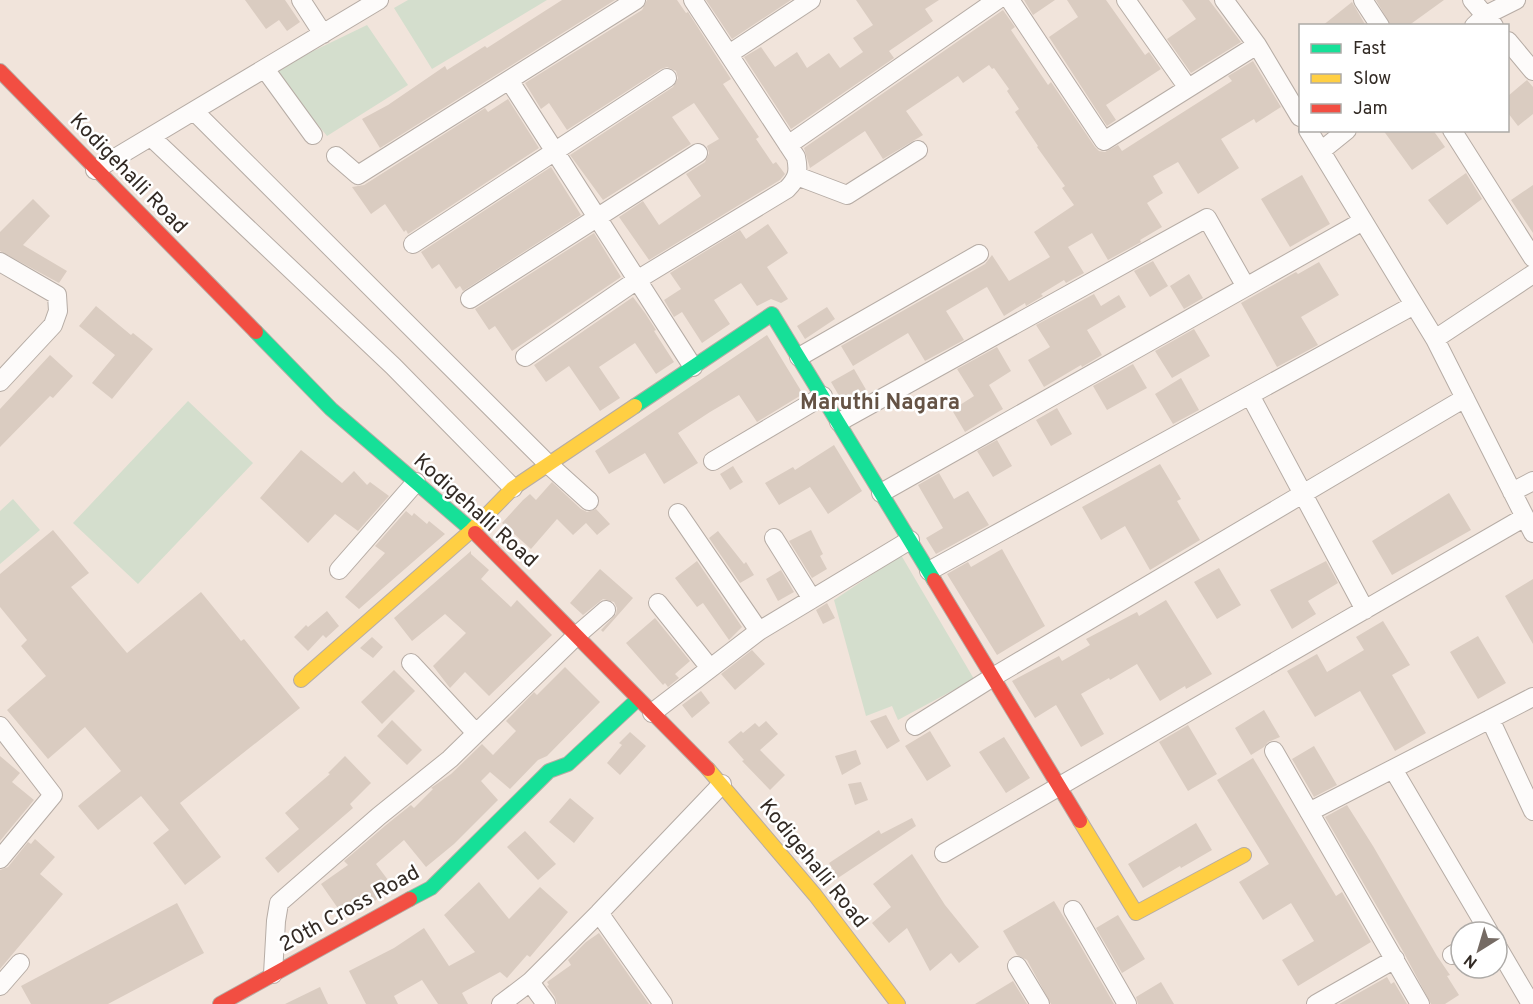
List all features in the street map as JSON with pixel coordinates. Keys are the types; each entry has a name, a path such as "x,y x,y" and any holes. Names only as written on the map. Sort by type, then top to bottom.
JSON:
{"street":[{"path":"301,0 323,34"},
{"path":"95,170 380,0"},
{"path":"336,156 358,175 636,0"},
{"path":"525,357 638,280 787,189 796,180 798,168 795,157 693,0"},
{"path":"729,54 811,0"},
{"path":"788,145 997,0"},
{"path":"1010,0 1104,141 1257,45"},
{"path":"1126,0 1188,88"},
{"path":"1224,0 1257,45 1299,115"},
{"path":"1363,0 1379,24"},
{"path":"1472,0 1485,22 1516,0"},
{"path":"1509,42 1533,71"},
{"path":"265,69 313,135"},
{"name":"Kodigehalli Road","path":"0,71 339,418 472,530 722,784 815,895 898,1004"},
{"path":"413,244 667,78"},
{"path":"508,80 693,367"},
{"path":"194,111 548,464 589,501"},
{"path":"944,853 1365,609 1529,525 1435,339 1309,132"},
{"path":"1321,151 1345,132"},
{"path":"1453,132 1533,258"},
{"path":"151,137 393,366 513,488"},
{"path":"797,176 848,195 918,150"},
{"path":"470,299 698,153"},
{"path":"838,422 1207,218 1246,287"},
{"path":"882,493 1363,221"},
{"path":"799,357 979,254"},
{"path":"0,262 57,295 58,311 53,325 0,382"},
{"path":"1435,339 1533,274"},
{"path":"929,571 1414,305"},
{"path":"301,680 472,530 513,488 772,314 1136,913 1244,855"},
{"path":"1250,395 1365,609"},
{"path":"714,461 823,396"},
{"path":"915,726 993,677 1465,398"},
{"path":"1512,492 1533,481"},
{"path":"339,570 416,482"},
{"path":"678,513 759,631"},
{"path":"774,538 812,599"},
{"path":"652,713 759,631 910,540"},
{"path":"658,603 710,668"},
{"path":"273,974 279,903 379,816 450,759 576,636 606,610"},
{"path":"411,663 476,733"},
{"path":"1309,812 1533,697"},
{"name":"20th Cross Road","path":"220,1004 240,999 273,974 431,888 549,771 568,764 638,699"},
{"path":"1490,719 1533,812"},
{"path":"0,859 53,795 2,734"},
{"path":"1274,751 1420,1004"},
{"name":"20th Cross Road","path":"562,782 568,764"},
{"path":"1393,769 1482,920"},
{"path":"501,1004 530,982 722,784"},
{"path":"1073,910 1127,1004"},
{"path":"599,913 663,1004"},
{"path":"1316,1004 1395,959"},
{"path":"0,986 20,963"},
{"path":"1017,966 1040,1004"},
{"path":"1509,966 1531,1004"},
{"path":"530,982 546,1004"}],"green space":[{"path":"408,0 547,0 432,69 394,8"},
{"path":"367,25 408,85 327,136 274,70"},
{"path":"188,401 253,463 138,584 73,523"},
{"path":"13,499 40,530 0,564 0,511"},
{"path":"901,555 974,679 898,720 892,706 866,716 834,600"}],"building":[{"path":"245,0 285,0 300,22 287,31 279,20 266,29"},
{"path":"562,0 615,0 380,148 362,119 388,105 445,66 447,70 485,46 487,48"},
{"path":"647,0 677,0 686,13 688,12 731,79 723,84 759,137 756,139 773,164 776,162 785,174 780,180 649,260 619,217 643,201 659,225 701,196 686,174 705,162 709,153 707,146 719,139 694,103 672,117 691,144 603,200 570,155 673,87 678,78 676,71 667,67 661,69 567,130 549,103 541,109 525,83 642,10"},
{"path":"706,0 791,0 732,39"},
{"path":"856,0 939,0 925,9 933,21 889,51 894,58 791,129 744,57 761,47 775,67 797,52 807,68 829,53 840,68 863,52 853,38 873,25"},
{"path":"1024,0 1055,0 1033,15"},
{"path":"1067,0 1106,0 1145,55 1149,52 1161,69 1106,105 1116,120 1107,126 1049,37 1078,17"},
{"path":"1182,0 1209,0 1241,42 1191,73 1167,39 1196,19"},
{"path":"1376,0 1444,0 1411,24 1390,24"},
{"path":"1352,2 1365,24 1324,24"},
{"path":"1003,10 1015,27 1011,30 1048,85 1051,82 1099,151 1105,152 1118,145 1122,151 1232,81 1228,76 1253,61 1281,107 1256,123 1254,119 1221,139 1239,168 1198,194 1178,162 1153,176 1163,193 1147,203 1162,227 1140,240 1141,242 1108,260 1092,233 1068,247 1084,273 1066,283 1064,280 1026,306 1025,303 1004,316 987,287 946,311 964,340 925,361 908,333 853,366 841,346 985,264 992,255 1009,281 1050,257 1034,232 1074,205 1062,188 1065,186 1015,112 1019,109 1007,91 1009,89 994,68 992,69 989,65 963,83 958,76 906,111 923,135 883,159 865,131 810,168 804,148"},
{"path":"1527,80 1533,87 1533,114 1518,126 1509,114 1509,95"},
{"path":"508,99 539,148 408,234 406,230 404,232 385,204 371,214 352,187 364,185 485,108 488,112"},
{"path":"1384,132 1434,132 1445,147 1412,170"},
{"path":"551,167 581,215 463,291 460,286 456,289 439,264 432,269 421,252"},
{"path":"1466,173 1482,199 1447,225 1428,200"},
{"path":"1302,175 1330,224 1290,247 1261,199"},
{"path":"1533,185 1533,233 1511,200"},
{"path":"33,199 50,216 23,245 67,271 59,283 0,251 0,232"},
{"path":"768,224 788,253 767,267 788,299 781,303 771,299 757,306 741,283 714,300 730,324 702,343 682,312 674,317 664,300 681,289 670,273 740,230 746,239"},
{"path":"594,233 621,277 512,351 495,326 489,330 475,309"},
{"path":"1153,261 1168,286 1150,297 1134,271"},
{"path":"1319,262 1339,295 1301,317 1318,345 1277,367 1241,303 1296,272 1298,274"},
{"path":"1189,274 1203,298 1184,309 1170,286"},
{"path":"1094,294 1101,306 1119,295 1126,307 1087,330 1102,355 1044,387 1028,360 1050,347 1036,325"},
{"path":"633,297 656,330 654,331 674,362 656,374 635,343 599,367 620,398 600,411 569,366 546,382 534,365"},
{"path":"96,306 131,335 133,333 153,349 112,399 92,383 115,355 79,326"},
{"path":"827,307 835,319 805,339 797,326"},
{"path":"1194,329 1210,356 1172,378 1155,351"},
{"path":"767,335 803,394 757,422 739,395 710,412 678,433 698,463 664,484 645,453 609,474 595,451"},
{"path":"997,347 1011,371 989,385 1003,409 965,432 952,410 974,396 957,369"},
{"path":"50,355 73,376 53,398 50,396 0,447 0,409"},
{"path":"1133,364 1147,388 1107,410 1093,386"},
{"path":"854,369 868,393 845,406 831,382"},
{"path":"1181,378 1199,410 1173,424 1155,394"},
{"path":"1057,408 1072,434 1051,446 1036,420"},
{"path":"997,440 1012,466 993,477 977,451"},
{"path":"834,445 862,491 828,514 810,487 779,505 765,483 793,467 795,470"},
{"path":"301,450 342,483 354,471 367,485 370,482 389,496 358,531 335,514 308,543 260,498"},
{"path":"1160,464 1181,499 1177,501 1200,540 1150,570 1125,526 1101,540 1082,507"},
{"path":"733,466 743,482 730,490 720,474"},
{"path":"939,473 954,499 968,491 989,525 936,554 926,538 943,528 918,485"},
{"path":"552,482 581,509 587,512 596,509 610,524 597,535 586,523 573,535 557,519 531,549 502,523 530,494 536,500"},
{"path":"1449,493 1471,530 1392,575 1372,541"},
{"path":"406,511 412,516 414,513 427,524 429,521 445,534 359,609 345,597 385,553 375,546"},
{"path":"53,530 89,573 71,587 127,653 201,592 241,641 244,639 300,708 180,803 221,857 185,885 153,843 169,830 141,796 98,830 78,806 121,771 85,727 48,759 7,710 46,676 21,646 27,640 0,607 0,574"},
{"path":"811,530 823,554 820,556 827,569 812,578 789,541"},
{"path":"718,531 744,564 746,562 754,575 740,583 709,538"},
{"path":"1002,549 1045,626 997,655 947,574 968,562 971,567"},
{"path":"471,551 471,554 489,570 481,579 511,607 517,600 552,635 489,696 465,672 450,688 433,666 466,633 445,614 412,641 394,618"},
{"path":"697,561 742,627 729,640 703,603 697,607 675,578"},
{"path":"1326,561 1338,583 1308,601 1316,614 1292,629 1270,590"},
{"path":"1219,568 1241,605 1217,619 1194,582"},
{"path":"600,569 633,598 603,632 601,630 616,614 617,608 614,602 603,599 583,615 570,603"},
{"path":"781,570 794,592 778,601 766,579"},
{"path":"1533,579 1533,644 1505,596"},
{"path":"1166,600 1212,674 1160,701 1137,664 1110,680 1109,678 1081,694 1104,734 1081,747 1056,705 1035,718 1012,681 1059,656 1062,661 1090,645 1086,639 1137,612 1139,616"},
{"path":"827,603 835,618 823,624 816,610"},
{"path":"327,611 339,626 326,638 323,635 308,651 294,637 306,625 308,627"},
{"path":"655,618 690,661 675,674 679,678 668,687 665,683 663,685 626,643"},
{"path":"1383,621 1410,665 1392,675 1426,733 1395,751 1360,691 1315,717 1287,671 1317,654 1327,672 1364,650 1356,637"},
{"path":"1478,636 1506,683 1478,699 1450,652"},
{"path":"372,637 383,647 373,658 360,648"},
{"path":"752,650 765,664 735,690 721,674"},
{"path":"565,667 600,702 547,756 538,760 510,789 490,772 481,781 498,800 454,844 426,867 404,840 376,864 394,888 373,902 371,899 344,917 321,884 348,865 344,861 386,825 411,805 414,808 433,789 431,788 451,774 482,744 493,755 516,731 506,721 534,692 537,695"},
{"path":"394,670 415,691 382,724 361,702"},
{"path":"701,691 710,703 692,718 682,705"},
{"path":"1264,710 1280,737 1268,742 1251,755 1235,728"},
{"path":"886,715 900,741 887,749 870,721"},
{"path":"392,720 422,750 407,765 377,736"},
{"path":"766,721 778,734 760,750 785,775 770,790 742,761 744,760 728,742 755,723 759,727"},
{"path":"1188,725 1217,774 1188,791 1159,742"},
{"path":"930,731 951,766 927,781 905,746"},
{"path":"630,732 646,746 620,775 607,763 622,745 619,743"},
{"path":"1004,737 1030,778 1006,793 979,752"},
{"path":"1314,746 1337,785 1314,797 1292,759"},
{"path":"856,750 861,764 842,775 835,756"},
{"path":"0,756 20,773 12,782 34,800 0,841"},
{"path":"345,756 371,783 350,804 353,808 278,873 265,858 299,829 285,813 330,774 328,773"},
{"path":"1253,758 1336,896 1342,892 1371,942 1298,986 1282,960 1314,941 1291,903 1263,920 1239,882 1269,864 1217,780"},
{"path":"861,782 868,800 855,805 848,784"},
{"path":"570,798 594,818 574,843 549,822"},
{"path":"1347,805 1449,974 1447,976 1459,995 1445,1004 1431,1004 1325,817"},
{"path":"912,818 916,826 838,878 829,863 879,830 881,834"},
{"path":"1196,823 1212,850 1143,888 1128,864"},
{"path":"525,831 556,864 538,880 507,847"},
{"path":"35,839 55,857 40,874 63,894 0,969 0,870 8,867 28,842 31,844"},
{"path":"912,854 945,905 979,947 959,963 951,953 930,971 907,928 889,943 872,923 891,907 873,884"},
{"path":"479,882 509,919 540,887 568,912 530,957 527,955 507,978 500,972 462,993 468,1004 438,1004 422,980 394,996 398,1004 366,1004 349,971 394,948 424,928 449,966 475,952 444,915"},
{"path":"1054,901 1114,1004 1051,1004 1027,960 1017,955 1003,931"},
{"path":"177,903 204,953 108,1004 31,1004 21,986"},
{"path":"1118,915 1145,959 1122,973 1096,928"},
{"path":"599,933 649,1004 557,1004 547,982 571,965 568,960"},
{"path":"1387,977 1391,984 1394,982 1407,1004 1339,1004"},
{"path":"1013,981 1027,1004 975,1004"},
{"path":"1161,982 1174,1004 1138,1004 1136,997"},
{"path":"320,987 328,1004 285,1004"}],"traffic: fast":[{"path":"635,406 772,314 934,580"},
{"path":"256,332 331,409 475,533"},
{"path":"410,899 431,888 549,771 568,764 638,699"}],"traffic: slow":[{"path":"301,680 472,530 513,488 635,406"},
{"path":"708,769 815,895 898,1004"},
{"path":"1080,821 1136,913 1244,855"}],"traffic: jam":[{"path":"0,71 256,332"},
{"path":"475,533 708,769"},
{"path":"934,580 1080,821"},
{"path":"220,1004 410,899"}],"district":[{"name":"Maruthi Nagara","path":"880,401"}]}
